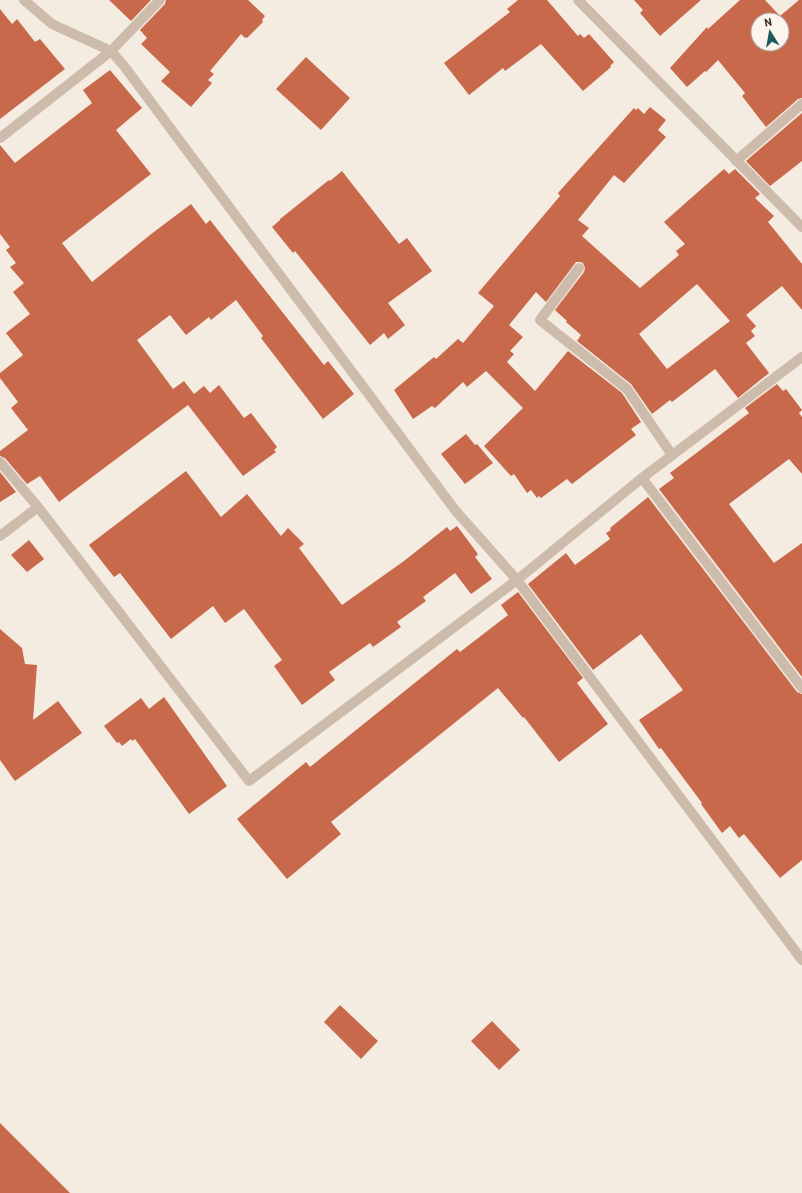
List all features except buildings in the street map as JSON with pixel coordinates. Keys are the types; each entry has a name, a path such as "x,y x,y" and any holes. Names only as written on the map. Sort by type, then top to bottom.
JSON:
{"street":[{"path":"24,0 52,24 111,51 124,66 456,510 518,580 802,960"},
{"path":"0,138 111,51 160,0"},
{"path":"578,0 802,227"},
{"path":"736,161 802,104"},
{"path":"579,268 540,320 627,390 672,455"},
{"path":"0,462 38,506 249,781 518,580 642,478 802,357"},
{"path":"642,478 802,688"},
{"path":"0,536 38,506"}]}
